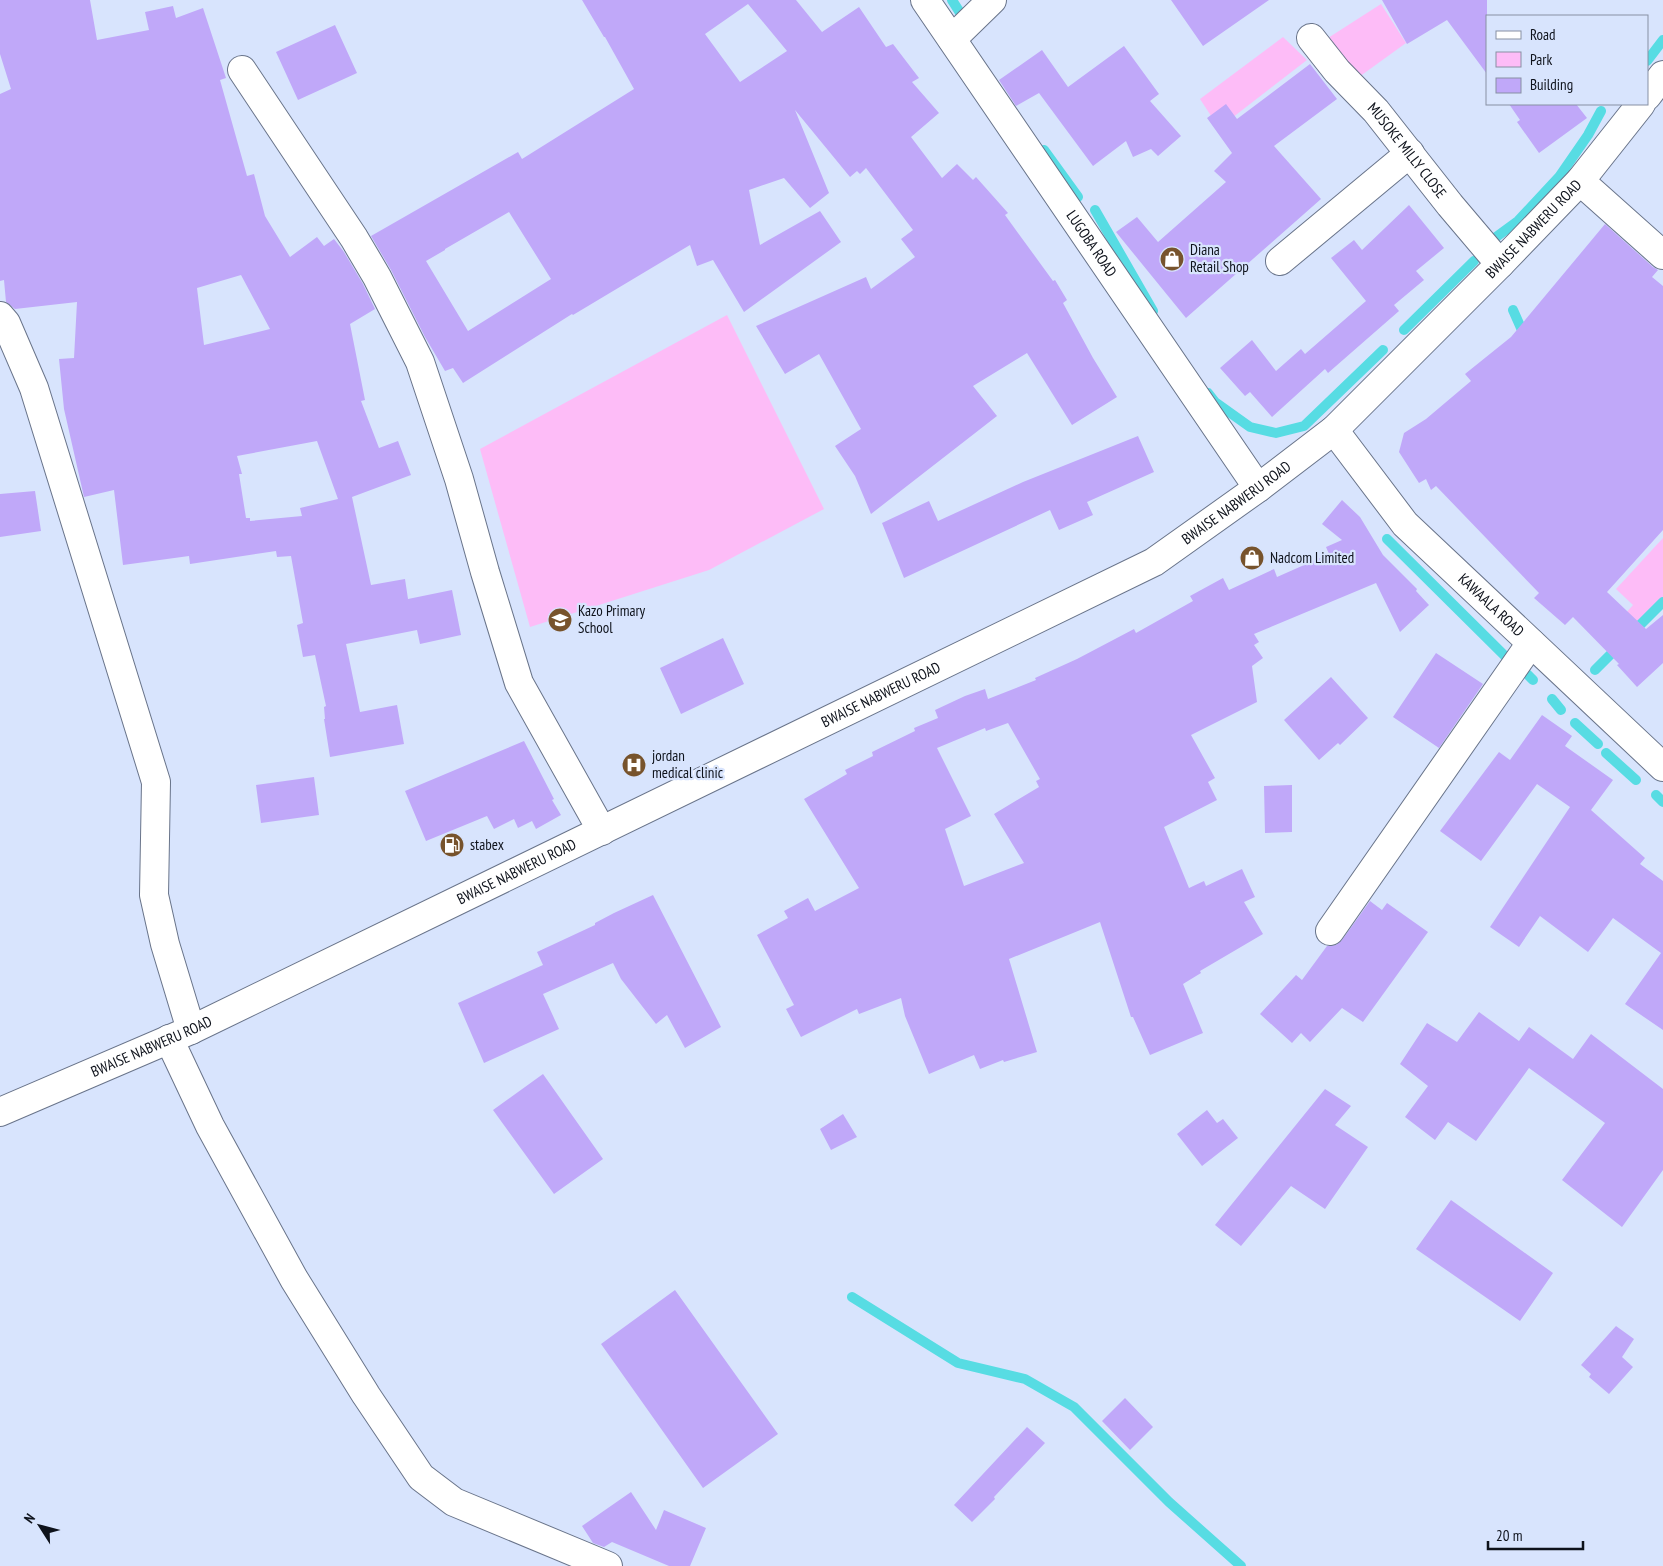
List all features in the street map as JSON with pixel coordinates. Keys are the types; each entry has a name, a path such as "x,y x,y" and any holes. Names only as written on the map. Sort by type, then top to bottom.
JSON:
{"street":[{"name":"LUGOBA ROAD","path":"925,0 1258,488"},
{"path":"952,39 992,0"},
{"name":"MUSOKE MILLY CLOSE","path":"1310,38 1376,111 1450,205 1500,264"},
{"path":"242,70 354,238 377,277 420,362 459,479 519,683 602,831"},
{"path":"1648,95 1663,75"},
{"name":"BWAISE NABWERU ROAD","path":"0,1112 180,1035 1154,562 1258,488 1334,430 1580,181 1640,105"},
{"path":"1280,261 1410,153"},
{"path":"1580,181 1663,255"},
{"path":"0,316 6,323 34,388 156,782 154,895 180,1035 210,1126 294,1279 366,1395 421,1477 454,1502 608,1566"},
{"name":"KAWAALA ROAD","path":"1334,430 1405,524 1663,767"},
{"path":"1330,931 1531,643"}],"green space":[{"path":"1381,4 1406,43 1359,77 1328,38"},
{"path":"1283,37 1307,60 1219,128 1200,99"},
{"path":"727,315 824,509 709,570 530,627 480,449"},
{"path":"1663,538 1663,598 1634,629 1617,623 1633,605 1616,589"}],"building":[{"path":"0,0 90,0 97,40 149,30 145,12 173,6 176,18 203,8 226,78 220,80 247,176 254,174 265,216 290,257 317,237 324,246 334,239 363,284 375,309 350,324 365,400 361,401 379,448 398,441 411,475 352,497 371,585 405,579 408,599 452,590 461,635 420,644 417,630 346,644 360,712 397,705 404,744 330,757 324,719 324,707 326,706 315,655 303,657 297,625 303,623 291,556 277,557 276,551 190,564 189,556 123,565 114,490 84,497 64,409 59,359 74,358 77,302 15,309 6,302 4,280 0,281 0,94 11,89 0,54","holes":["241,275 270,329 204,345 197,288","317,441 338,499 300,508 302,516 250,521 250,518 246,518 239,474 242,474 237,456"]},
{"path":"582,0 796,0 822,32 859,7 886,47 893,44 919,78 912,82 939,113 911,137 942,178 957,164 973,180 976,177 1008,213 1005,215 1053,281 1055,280 1067,300 1063,303 1117,397 1072,425 1027,353 973,386 997,416 871,514 855,476 835,446 861,429 819,354 785,374 756,326 866,277 871,289 915,257 901,239 913,230 866,168 860,174 857,171 850,177 795,110 829,193 810,208 784,178 749,190 760,245 820,211 841,242 744,312 713,260 697,266 690,245 572,314 463,383 453,368 445,371 371,236 518,152 522,159 634,89","holes":["748,4 787,51 740,82 705,34","509,212 551,279 468,331 426,261"]},
{"path":"1171,0 1269,0 1203,46"},
{"path":"1382,0 1487,0 1486,73 1447,20 1407,44"},
{"path":"335,25 357,73 298,100 276,52"},
{"path":"1124,46 1159,94 1150,101 1181,136 1158,156 1151,149 1133,157 1126,141 1093,166 1039,93 1016,106 999,80 1042,50 1068,87"},
{"path":"1310,64 1337,99 1274,146 1321,199 1186,318 1116,232 1137,217 1158,242 1226,182 1214,171 1232,153 1207,118 1226,104 1237,119"},
{"path":"1510,105 1577,105 1587,118 1539,153 1517,122 1520,120"},
{"path":"1409,205 1444,248 1416,271 1424,280 1394,305 1399,311 1328,373 1325,369 1272,417 1250,392 1245,396 1220,368 1252,340 1276,371 1301,349 1305,354 1366,301 1331,258 1354,240 1362,250"},
{"path":"1605,224 1658,270 1652,277 1663,286 1663,530 1607,592 1646,629 1663,615 1663,663 1637,687 1617,665 1619,664 1573,617 1565,625 1534,598 1539,593 1436,486 1431,490 1426,479 1419,483 1399,452 1404,433 1426,419 1471,381 1465,374 1511,337"},
{"path":"1138,436 1154,472 1087,502 1093,515 1059,530 1050,510 904,578 882,523 929,501 938,521 1023,482"},
{"path":"35,491 41,531 0,537 0,494"},
{"path":"1342,500 1360,517 1383,555 1417,589 1416,591 1429,605 1400,632 1376,583 1254,634 1259,642 1254,645 1263,658 1252,666 1257,702 1191,735 1215,778 1208,782 1217,800 1164,827 1189,888 1204,881 1206,886 1242,869 1255,897 1244,902 1263,934 1200,971 1201,973 1183,984 1203,1033 1150,1055 1133,1017 1131,1017 1100,922 1009,959 1037,1052 1004,1062 1003,1060 980,1069 974,1055 929,1074 905,1016 901,998 859,1014 857,1009 801,1037 786,1009 794,1005 757,935 788,918 784,911 808,898 815,911 859,888 804,799 847,774 845,770 873,756 872,752 915,731 914,728 938,718 935,710 965,696 985,689 988,699 1036,680 1035,678 1077,659 1134,629 1136,633 1193,601 1190,596 1223,578 1229,590 1274,569 1277,577 1329,554 1326,547 1342,540 1322,524","holes":["1008,723 1040,779 1036,781 1039,787 994,814 1024,863 964,886 945,829 971,816 937,748 985,728 986,731"]},
{"path":"723,638 744,684 681,714 660,668"},
{"path":"1436,653 1483,684 1439,748 1393,717"},
{"path":"1331,677 1368,718 1340,745 1338,743 1319,760 1284,720"},
{"path":"1542,715 1572,736 1565,746 1613,780 1591,810 1645,858 1640,864 1663,881 1663,1030 1625,1004 1661,953 1613,918 1588,952 1540,916 1519,947 1490,927 1570,807 1537,784 1481,861 1440,831 1499,752 1510,760"},
{"path":"524,741 561,815 536,829 532,821 518,828 514,819 494,829 487,816 426,841 405,791"},
{"path":"314,777 319,815 261,823 256,785"},
{"path":"1292,785 1292,832 1265,833 1264,786"},
{"path":"653,895 721,1027 685,1048 667,1015 656,1024 621,979 613,963 543,994 559,1029 484,1063 458,1003 543,965 537,952"},
{"path":"1370,901 1382,910 1387,903 1428,932 1363,1022 1342,1008 1310,1042 1301,1033 1292,1043 1260,1014 1296,975 1302,980 1327,946 1336,945 1342,940"},
{"path":"1479,1012 1519,1041 1529,1027 1573,1059 1591,1034 1663,1089 1663,1170 1622,1227 1562,1180 1605,1123 1529,1068 1476,1141 1448,1122 1435,1140 1405,1117 1428,1086 1400,1064 1427,1023 1457,1042"},
{"path":"543,1074 603,1159 554,1194 493,1110"},
{"path":"1325,1089 1351,1106 1335,1125 1368,1147 1325,1209 1291,1186 1241,1246 1215,1225"},
{"path":"1207,1110 1217,1123 1223,1119 1238,1138 1202,1166 1177,1134"},
{"path":"843,1114 857,1137 831,1150 820,1129"},
{"path":"1451,1200 1553,1273 1520,1321 1416,1249"},
{"path":"675,1290 778,1434 703,1488 601,1344"},
{"path":"1616,1326 1634,1339 1622,1357 1633,1367 1609,1394 1589,1377 1591,1374 1581,1365"},
{"path":"1125,1398 1153,1427 1130,1450 1102,1421"},
{"path":"1027,1427 1045,1443 972,1522 954,1505"},
{"path":"631,1492 656,1530 664,1510 706,1528 690,1566 669,1566 612,1542 604,1547 593,1543 582,1526"}],"waterway":[{"path":"952,0 964,19 968,16"},
{"path":"1648,60 1663,40"},
{"path":"1492,240 1518,221 1559,177 1588,135 1601,111"},
{"path":"1044,150 1078,197"},
{"path":"1095,210 1153,311"},
{"path":"1404,330 1474,261"},
{"path":"1513,310 1525,337"},
{"path":"1208,393 1215,402 1250,427 1276,433 1304,426 1383,350"},
{"path":"1387,539 1510,661"},
{"path":"1632,633 1663,602"},
{"path":"1595,670 1620,645"},
{"path":"1527,674 1533,680"},
{"path":"1552,699 1561,710"},
{"path":"1575,723 1598,744"},
{"path":"1606,753 1636,780"},
{"path":"1656,795 1663,802"},
{"path":"852,1297 958,1363 1025,1379 1074,1407 1169,1502 1241,1566"}],"place":[{"name":"Diana Retail Shop","path":"1172,259"},
{"name":"Nadcom Limited","path":"1252,558"},
{"name":"Kazo Primary School","path":"560,620"},
{"name":"jordan medical clinic","path":"634,765"},
{"name":"stabex","path":"452,845"}]}
